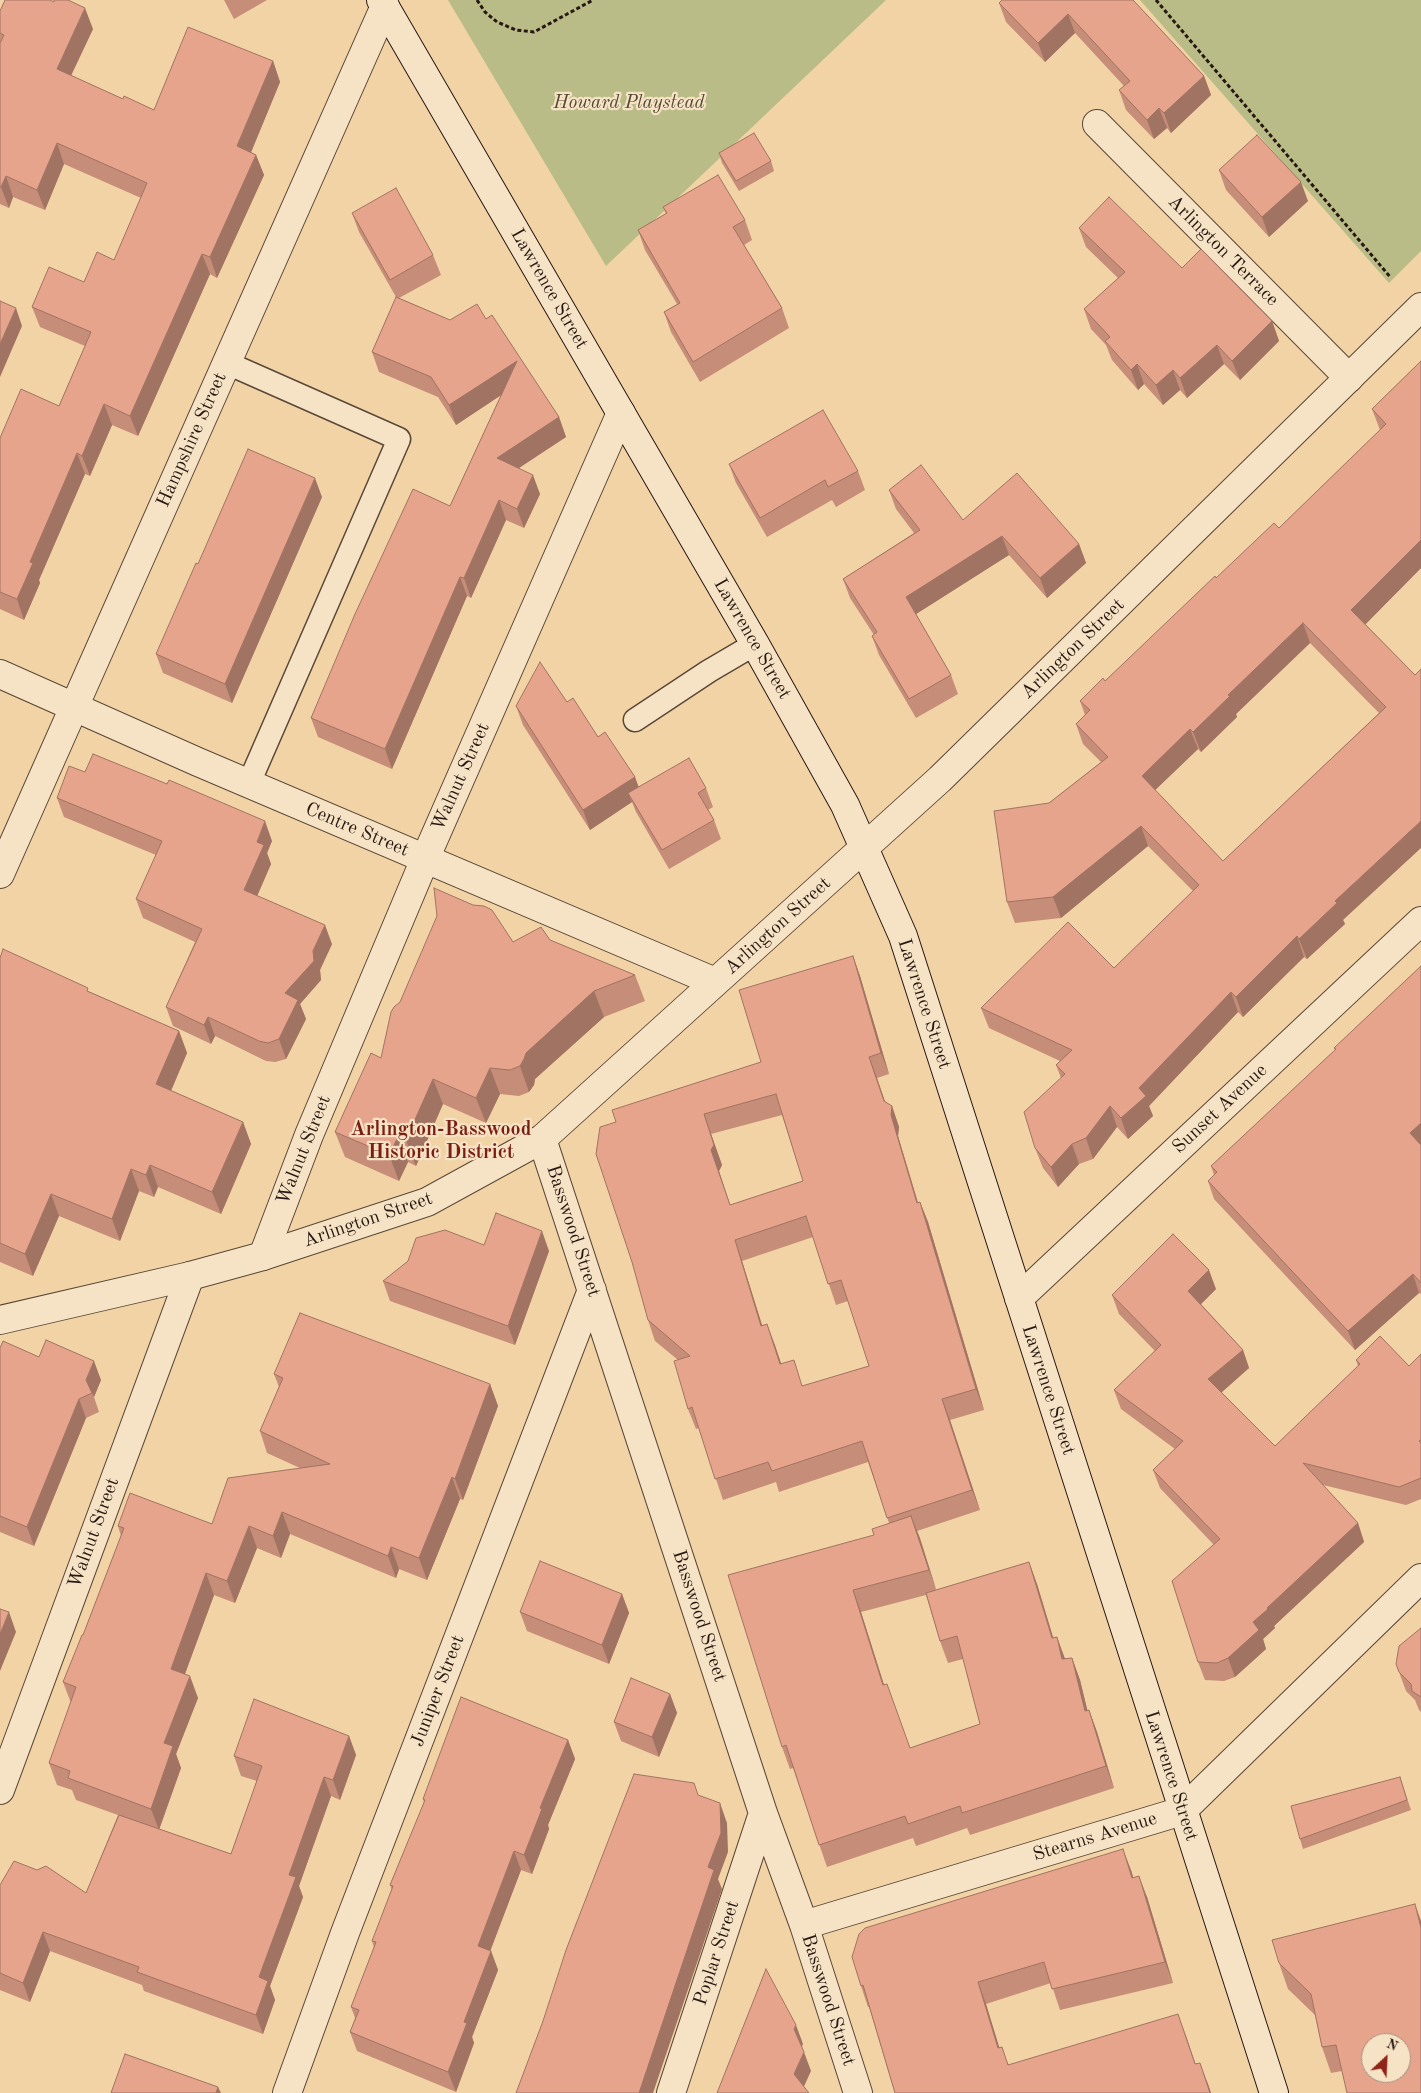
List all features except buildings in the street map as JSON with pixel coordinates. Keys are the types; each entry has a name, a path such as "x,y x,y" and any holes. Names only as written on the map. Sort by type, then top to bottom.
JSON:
{"street":[{"name":"Hampshire Street","path":"0,874 227,363 383,3"},
{"name":"Lawrence Street","path":"383,3 755,644 845,805 903,936 1274,2093"},
{"name":"Arlington Terrace","path":"1097,124 1349,378"},
{"name":"Arlington Street","path":"0,1320 190,1276 263,1256 427,1202 542,1139 940,779 1421,307"},
{"name":"Walnut Street","path":"263,1256 309,1135 425,859 621,413"},
{"name":"Centre Street","path":"0,674 249,784 715,982"},
{"name":"Sunset Avenue","path":"1018,1298 1421,920"},
{"name":"Basswood Street","path":"542,1139 763,1813 804,1925 858,2093"},
{"name":"Walnut Street","path":"0,1790 190,1276"},
{"name":"Juniper Street","path":"287,2093 345,1933 592,1290"},
{"name":"Stearns Avenue","path":"804,1925 1182,1810 1421,1578"},
{"name":"Poplar Street","path":"671,2093 763,1813"}],"lane":[{"path":"227,363 399,439 249,784"},
{"path":"635,720 709,671 755,644"}],"path":[{"path":"477,0 485,12 497,22 516,30 534,32 593,0"},
{"path":"1156,0 1391,278"}],"green space":[{"name":"Howard Playstead","path":"448,0 886,0 606,266"},
{"path":"1140,0 1421,0 1421,251 1389,283"}],"district":[{"name":"Arlington-Basswood Historic District","path":"441,1142"}]}
